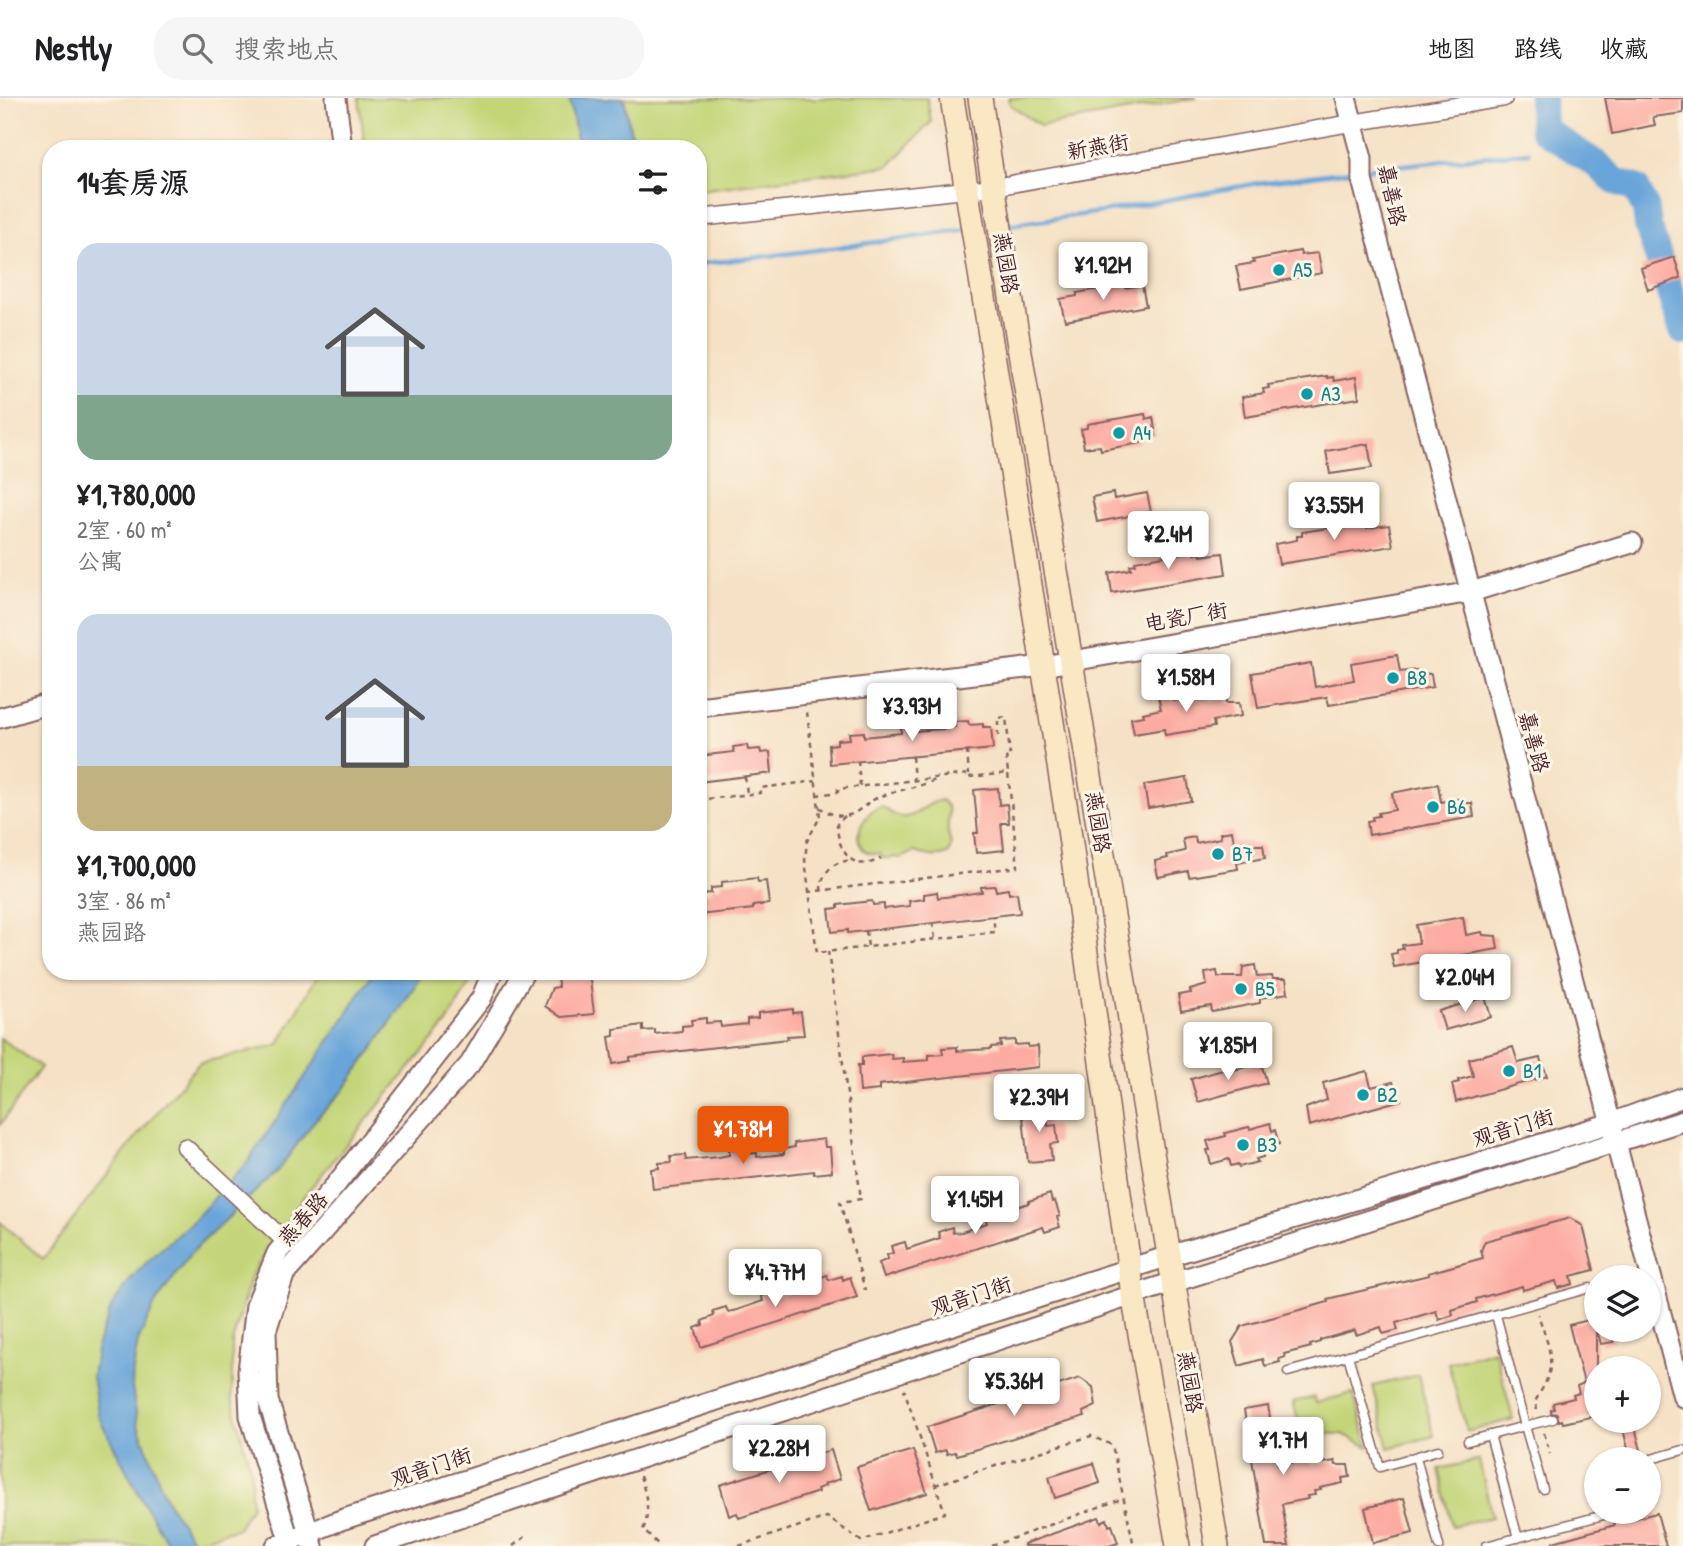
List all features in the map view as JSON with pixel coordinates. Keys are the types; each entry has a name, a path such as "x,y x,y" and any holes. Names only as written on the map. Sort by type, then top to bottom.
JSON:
{"main road":[{"name":"燕园路","path":"952,98 1070,835 1129,1269 1178,1546"},
{"name":"燕园路","path":"979,98 1217,1546"}],"street":[{"path":"336,98 341,140"},
{"name":"嘉善路","path":"1346,98 1362,159 1362,180 1683,1397"},
{"name":"新燕街","path":"707,217 994,187 1504,98"},
{"name":"电瓷厂街","path":"707,707 1043,666 1471,592 1632,543"},
{"path":"0,718 42,706"},
{"name":"燕春路","path":"285,1544 250,1416 248,1371 256,1305 277,1253 334,1187 481,999 489,980"},
{"name":"燕春路","path":"311,1539 268,1400 266,1331 284,1275 470,1064 520,980"},
{"name":"观音门街","path":"285,1544 311,1539 350,1517 1169,1256 1611,1123 1683,1097"},
{"path":"374,1546 1133,1294 1683,1121"},
{"path":"185,1147 286,1242"}],"lane":[{"path":"1288,1372 1584,1290"},
{"path":"1496,1315 1542,1489"},
{"path":"1348,1355 1380,1467 1438,1450"},
{"path":"1468,1441 1553,1419"},
{"path":"1490,1436 1518,1538"},
{"path":"1661,1456 1683,1450"},
{"path":"1416,1457 1439,1546"},
{"path":"1486,1546 1584,1520"}],"path":[{"path":"805,694 820,817 807,841 804,860 817,953 995,932 993,916"},
{"path":"808,892 1018,867 1006,754 1010,754 1006,716 998,718 998,736"},
{"path":"967,751 969,775"},
{"path":"912,757 914,780"},
{"path":"858,761 860,786"},
{"path":"817,795 860,786 1008,773"},
{"path":"745,777 747,794"},
{"path":"819,807 831,814 855,814 874,799 939,778"},
{"path":"707,799 760,793 760,788 816,781"},
{"path":"845,816 838,824 839,843 853,861"},
{"path":"821,891 825,875 836,862 843,860 859,864 872,863 881,858"},
{"path":"933,923 934,939"},
{"path":"866,931 868,947"},
{"path":"828,951 861,1199 840,1202 865,1290"},
{"path":"1535,1304 1550,1349 1548,1376 1535,1402 1550,1454"},
{"path":"741,1546 827,1517 861,1541 944,1513 898,1372"},
{"path":"936,1485 1091,1436 1112,1445 1135,1546"},
{"path":"635,1460 648,1504 643,1530 660,1546"},
{"path":"992,1546 1124,1498"},
{"path":"513,1546 525,1537"}],"green space":[{"path":"359,98 927,98 931,122 889,166 707,189 707,140 364,140"},
{"path":"1009,98 1197,98 1041,126 1010,105"},
{"path":"941,800 949,811 951,846 948,854 935,856 914,852 901,858 881,858 881,854 868,852 860,845 859,831 866,818 877,808 882,807 903,817"},
{"path":"315,980 471,980 447,1023 303,1197 252,1274 232,1342 232,1398 251,1473 251,1506 238,1528 179,1546 0,1546 0,1222 43,1259 138,1135 199,1063 278,1045"},
{"path":"0,1038 41,1067 0,1125"},
{"path":"1495,1350 1513,1419 1467,1432 1448,1363"},
{"path":"1418,1375 1434,1436 1389,1448 1373,1386"},
{"path":"1353,1393 1369,1447 1343,1434 1307,1433 1300,1427 1293,1402 1314,1397 1316,1403"},
{"path":"1479,1460 1492,1517 1452,1526 1439,1469"}],"water":[{"path":"569,98 624,98 632,140 577,140"},
{"path":"368,980 418,980 344,1090 316,1119 278,1170 192,1252 155,1304 138,1341 132,1387 138,1425 166,1499 196,1546 169,1546 99,1418 92,1377 97,1344 112,1306 131,1279 194,1220 247,1163"}],"building":[{"path":"1605,98 1683,98 1683,113 1653,117 1655,125 1612,134"},
{"name":"A5","path":"1300,251 1301,255 1318,253 1322,273 1241,289 1236,266"},
{"path":"1674,257 1681,278 1648,290 1641,268"},
{"path":"1125,284 1125,288 1142,285 1146,306 1065,321 1060,299"},
{"name":"A3","path":"1333,377 1334,381 1356,377 1359,398 1245,417 1242,397 1264,393 1263,389 1269,388 1268,385"},
{"name":"A4","path":"1145,414 1146,419 1153,417 1156,436 1141,439 1141,443 1101,450 1100,446 1084,448 1081,429 1087,428 1087,424"},
{"path":"1368,444 1372,468 1330,474 1326,451"},
{"path":"1113,493 1114,499 1147,493 1151,512 1097,522 1092,497"},
{"path":"1367,524 1367,528 1389,525 1393,546 1279,564 1275,544 1297,540 1297,536 1302,536 1302,532"},
{"path":"1194,551 1201,556 1223,553 1226,574 1112,593 1109,573 1131,569 1130,565 1136,564 1135,561"},
{"path":"1397,655 1400,672 1417,670 1418,673 1431,674 1433,687 1329,705 1327,697 1258,708 1252,673 1311,663 1315,687 1354,680 1351,663"},
{"path":"1208,688 1210,700 1226,699 1226,703 1239,703 1241,716 1213,721 1214,727 1165,735 1164,729 1134,734 1131,718 1161,709 1158,696 1170,694 1173,701 1197,695 1196,690"},
{"path":"968,721 969,725 983,724 983,727 991,727 993,749 830,764 829,745 837,744 837,740 850,739 849,733 864,732 864,737 901,733 901,727 915,726 915,731 944,729 955,727 954,722"},
{"path":"747,745 748,750 770,752 772,773 707,781 707,755 734,752 733,747"},
{"path":"1187,778 1191,801 1148,808 1144,785"},
{"name":"B6","path":"1438,784 1441,802 1458,799 1458,803 1472,803 1474,817 1369,835 1367,821 1379,816 1378,813 1395,810 1392,793"},
{"path":"998,788 999,805 1007,804 1009,823 1001,823 1004,850 976,853 974,833 978,833 974,790"},
{"name":"B7","path":"1232,831 1234,842 1263,845 1265,858 1237,863 1238,869 1189,877 1188,871 1158,877 1155,861 1185,851 1183,839 1195,837 1196,843 1221,838 1220,833"},
{"path":"757,878 758,882 766,881 769,904 753,906 753,909 707,914 707,893 711,893 711,888 722,887 722,882"},
{"path":"995,886 996,891 1008,889 1009,894 1017,893 1020,913 848,933 848,930 832,932 829,909 838,908 838,905 872,901 873,905 884,904 884,909 910,906 909,901 924,899 924,894 937,892 938,898 982,892 981,887"},
{"path":"1463,917 1466,935 1482,932 1483,935 1496,936 1498,949 1394,967 1391,954 1403,949 1402,945 1419,943 1416,925"},
{"name":"B5","path":"1255,965 1257,977 1286,979 1288,993 1260,998 1260,1003 1212,1012 1211,1006 1181,1011 1178,995 1191,993 1190,990 1207,985 1205,973 1217,971 1218,977 1242,977 1243,967"},
{"path":"558,980 590,980 594,1014 561,1017 545,1006 552,988 558,987"},
{"path":"1485,997 1491,1017 1445,1030 1439,1011"},
{"path":"793,1009 793,1013 801,1012 804,1035 630,1057 630,1061 613,1064 609,1037 614,1036 614,1029 643,1025 643,1031 655,1030 655,1034 682,1031 682,1026 692,1025 691,1020 706,1018 706,1023 720,1022 721,1027 747,1024 747,1019 758,1018 758,1013"},
{"path":"1015,1040 1015,1045 1038,1046 1039,1067 879,1085 879,1090 860,1092 858,1065 862,1065 862,1057 891,1054 892,1059 903,1058 903,1062 929,1060 929,1055 943,1054 942,1048 957,1047 957,1051 991,1049 1001,1046 1000,1041"},
{"name":"B1","path":"1513,1047 1518,1063 1540,1058 1547,1076 1456,1102 1452,1084 1473,1076 1469,1059"},
{"path":"1261,1063 1267,1083 1198,1102 1191,1079 1233,1067 1234,1070"},
{"name":"B2","path":"1367,1071 1371,1087 1393,1082 1401,1100 1309,1126 1306,1108 1327,1100 1323,1083"},
{"path":"1046,1107 1048,1126 1056,1125 1058,1143 1050,1144 1052,1160 1028,1162 1022,1109"},
{"name":"B3","path":"1270,1123 1279,1144 1261,1149 1263,1157 1256,1159 1258,1162 1239,1167 1238,1164 1231,1166 1229,1159 1211,1164 1207,1141 1226,1136 1225,1133"},
{"path":"824,1139 825,1147 830,1147 832,1172 814,1174 814,1171 653,1189 651,1169 659,1168 659,1163 672,1162 671,1156 685,1155 686,1160 719,1157 729,1155 729,1150 743,1148 744,1154 757,1153 757,1157 784,1154 784,1149 795,1147 794,1143"},
{"path":"1050,1194 1060,1216 1057,1217 1060,1227 1045,1232 1043,1227 884,1278 879,1263 893,1253 891,1246 905,1242 907,1249 940,1238 938,1232 952,1227 953,1233 962,1232 987,1223 985,1217"},
{"path":"1570,1218 1583,1226 1593,1265 1584,1265 1584,1273 1571,1276 1573,1284 1558,1288 1556,1281 1523,1290 1522,1286 1476,1299 1477,1302 1452,1310 1453,1315 1439,1320 1436,1311 1396,1323 1398,1330 1383,1334 1381,1327 1356,1335 1355,1330 1284,1354 1285,1357 1279,1359 1280,1362 1265,1366 1263,1359 1239,1366 1232,1342 1242,1326 1328,1302 1327,1299 1429,1275 1428,1273 1483,1258 1481,1250 1485,1241"},
{"path":"827,1275 829,1280 842,1276 843,1280 850,1277 857,1297 701,1347 695,1328 703,1325 702,1321 714,1316 713,1311 726,1307 728,1312 737,1310 763,1301 761,1296 775,1291 777,1296 815,1284 813,1280"},
{"path":"1584,1321 1584,1342 1596,1342 1596,1356 1584,1356 1584,1383 1569,1325"},
{"path":"1080,1378 1093,1387 1096,1406 1083,1412 1085,1416 957,1455 955,1452 947,1454 946,1450 935,1453 927,1427"},
{"path":"1584,1383 1584,1419 1563,1423 1562,1420 1559,1421 1557,1414 1551,1413 1554,1409 1553,1403 1574,1398 1573,1395 1579,1393 1577,1386"},
{"path":"1268,1406 1278,1465 1311,1459 1312,1465 1335,1461 1336,1465 1348,1465 1350,1477 1342,1478 1343,1483 1314,1491 1315,1495 1307,1496 1308,1499 1282,1504 1289,1546 1266,1546 1244,1410"},
{"path":"1624,1433 1636,1433 1640,1447 1628,1447"},
{"path":"831,1450 840,1479 824,1484 825,1486 817,1489 818,1492 739,1518 737,1513 729,1516 720,1485"},
{"path":"913,1450 927,1493 871,1511 857,1467"},
{"path":"1094,1463 1100,1483 1055,1498 1049,1477"},
{"path":"1404,1498 1413,1533 1373,1543 1365,1508"},
{"path":"1099,1517 1101,1522 1107,1519 1109,1526 1112,1525 1118,1543 1109,1546 1024,1546 1024,1544"},
{"path":"1660,1524 1666,1546 1554,1546 1553,1542 1615,1525"}],"waterway":[{"path":"1542,98 1543,129 1596,164 1615,181 1636,188 1646,209 1648,226 1683,331"},
{"path":"1366,169 1529,152"},
{"path":"1007,225 1102,212 1258,183 1358,170"},
{"path":"707,263 967,230"}],"place":[{"name":"A5","path":"1279,270"},
{"name":"A3","path":"1307,394"},
{"name":"A4","path":"1119,433"},
{"name":"B8","path":"1393,678"},
{"name":"B6","path":"1433,807"},
{"name":"B7","path":"1218,854"},
{"name":"B5","path":"1241,989"},
{"name":"B1","path":"1509,1071"},
{"name":"B2","path":"1363,1095"},
{"name":"B3","path":"1243,1145"}]}
